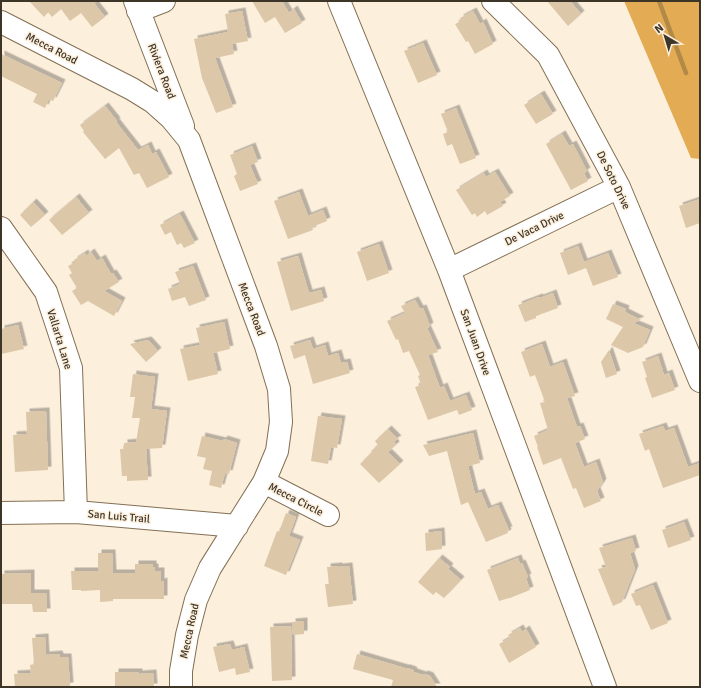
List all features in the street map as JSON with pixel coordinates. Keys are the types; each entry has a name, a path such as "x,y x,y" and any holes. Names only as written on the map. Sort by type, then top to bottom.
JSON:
{"street":[{"path":"137,6 164,1"},
{"name":"San Juan Drive","path":"339,1 449,270 605,687"},
{"name":"De Soto Drive","path":"493,1 548,55 619,187 700,381"},
{"name":"Riviera Road","path":"137,6 189,140"},
{"name":"Mecca Road","path":"1,22 132,89 153,102 171,118 189,140 266,346 279,389 280,422 276,451 264,482 210,568 196,600 187,635 181,672 181,687"},
{"name":"De Vaca Drive","path":"449,270 619,187"},
{"name":"Vallarta Lane","path":"1,228 46,292 71,368 76,512"},
{"name":"Mecca Circle","path":"264,482 328,515"},
{"name":"San Luis Trail","path":"1,513 76,512 236,526"}],"shaded area":[{"path":"624,1 700,1 700,159 691,158"}],"building":[{"path":"29,1 97,1 94,3 105,17 92,27 81,13 70,21 61,9 52,17 48,12 44,17"},
{"path":"252,1 282,1 289,13 294,9 302,23 285,33 275,17 265,23"},
{"path":"547,1 570,1 581,14 568,26"},
{"path":"242,11 248,41 232,44 234,54 215,58 233,107 216,113 202,78 194,39 228,32 225,14"},
{"path":"473,11 480,24 483,22 493,44 475,54 468,41 466,42 455,24 461,21 460,18"},
{"path":"423,43 437,75 418,83 404,51"},
{"path":"1,54 62,83 53,101 49,99 45,108 33,102 37,94 1,76"},
{"path":"541,94 553,114 536,124 524,105"},
{"path":"105,106 138,150 148,145 152,154 156,152 169,177 147,188 139,173 134,175 119,148 105,159 83,132 84,131 80,125"},
{"path":"456,108 476,158 460,164 452,144 447,146 443,134 448,132 441,114"},
{"path":"562,134 569,146 573,144 587,171 584,173 588,181 571,190 546,144"},
{"path":"252,146 258,162 250,165 258,184 240,191 234,176 237,174 230,155"},
{"path":"495,172 510,196 500,202 503,206 487,215 485,211 477,217 475,213 472,215 456,190 484,173 486,177"},
{"path":"299,192 308,216 323,210 327,221 312,227 313,230 288,239 274,201"},
{"path":"76,197 89,213 62,235 49,220"},
{"path":"700,199 700,223 686,228 679,206"},
{"path":"33,202 45,215 31,227 20,215"},
{"path":"180,214 195,243 184,248 181,243 177,245 171,232 165,235 160,225"},
{"path":"379,244 389,273 367,281 357,252"},
{"path":"578,246 584,262 608,253 618,277 593,286 586,268 568,275 560,253"},
{"path":"91,252 97,261 102,258 111,274 113,273 119,282 104,291 122,301 114,316 88,301 81,305 72,291 77,288 69,275 72,273 68,266 74,263 74,260 85,253 86,256"},
{"path":"298,256 309,293 321,290 324,301 291,311 277,262"},
{"path":"193,266 206,300 189,306 185,297 172,301 168,289 180,284 175,272"},
{"path":"553,293 558,308 536,316 536,318 525,322 518,305"},
{"path":"415,300 420,309 423,308 430,326 427,328 438,352 428,355 440,388 444,386 450,401 466,395 472,410 459,415 457,410 428,420 415,387 421,385 418,376 420,375 409,351 403,353 398,339 396,340 387,321 405,313 401,306"},
{"path":"613,304 626,309 625,312 641,320 633,323 650,330 643,347 628,353 611,345 623,327 606,319"},
{"path":"224,322 230,349 213,353 218,374 188,381 180,349 200,345 196,328"},
{"path":"18,325 24,349 1,354 1,329"},
{"path":"148,340 158,351 146,362 130,344"},
{"path":"310,340 313,349 325,345 328,356 338,353 341,363 347,362 350,373 313,384 305,355 294,359 290,346"},
{"path":"542,344 550,367 563,362 575,396 567,398 577,427 580,426 585,439 575,443 584,467 596,462 603,482 597,491 601,501 584,508 576,488 573,489 561,458 543,465 534,436 548,430 540,403 545,402 535,375 530,377 521,352"},
{"path":"609,350 617,374 606,378 601,362"},
{"path":"658,356 664,375 669,373 675,390 652,398 645,378 647,377 642,362"},
{"path":"133,374 155,377 151,409 167,411 162,448 146,449 148,480 127,481 127,476 122,476 120,449 124,449 124,443 136,442 140,418 132,418 135,397 130,397"},
{"path":"46,411 48,470 15,472 13,435 27,434 26,412"},
{"path":"318,416 342,419 337,448 331,447 328,464 311,461"},
{"path":"663,426 665,431 674,428 688,467 700,463 700,475 663,488 649,449 645,451 639,434"},
{"path":"388,429 398,439 394,441 396,445 388,452 400,464 379,483 360,464 378,445 375,441"},
{"path":"473,433 480,463 468,466 475,494 481,492 488,509 498,505 509,530 507,530 508,533 486,542 468,502 461,505 447,451 429,456 423,445"},
{"path":"202,436 223,441 224,439 237,443 229,474 225,473 221,488 209,485 212,471 203,469 206,458 197,456"},
{"path":"286,513 296,517 289,536 300,540 286,575 264,566 277,531 279,532"},
{"path":"684,522 691,540 668,548 662,530"},
{"path":"441,531 442,549 426,551 425,533"},
{"path":"632,538 636,551 630,553 635,569 622,602 613,606 598,569 606,567 599,548"},
{"path":"98,553 112,553 113,573 135,573 135,564 153,564 155,571 161,571 161,582 164,581 164,599 113,599 113,601 100,602 100,590 72,590 71,571 98,571"},
{"path":"439,558 450,567 448,569 461,580 444,598 436,592 433,595 418,582"},
{"path":"518,558 520,564 522,563 528,577 526,578 530,590 499,601 487,570"},
{"path":"349,566 353,604 328,607 325,584 329,584 327,567"},
{"path":"31,573 31,593 46,593 47,612 33,612 32,604 1,604 1,574"},
{"path":"653,585 668,623 651,630 640,605 636,606 631,594"},
{"path":"304,621 304,634 293,635 292,622"},
{"path":"291,626 292,680 272,681 270,627"},
{"path":"520,628 522,632 526,629 536,647 509,663 499,644 510,638 508,635"},
{"path":"45,637 46,655 59,654 60,657 68,657 70,686 15,687 14,674 31,673 30,665 34,664 32,638"},
{"path":"230,644 232,650 244,647 250,672 236,675 235,668 219,672 213,647"},
{"path":"357,654 430,676 437,687 391,687 393,680 353,669"},
{"path":"115,672 139,672 139,674 153,673 154,687 115,687"}],"waterway":[{"path":"659,1 686,73"}]}
